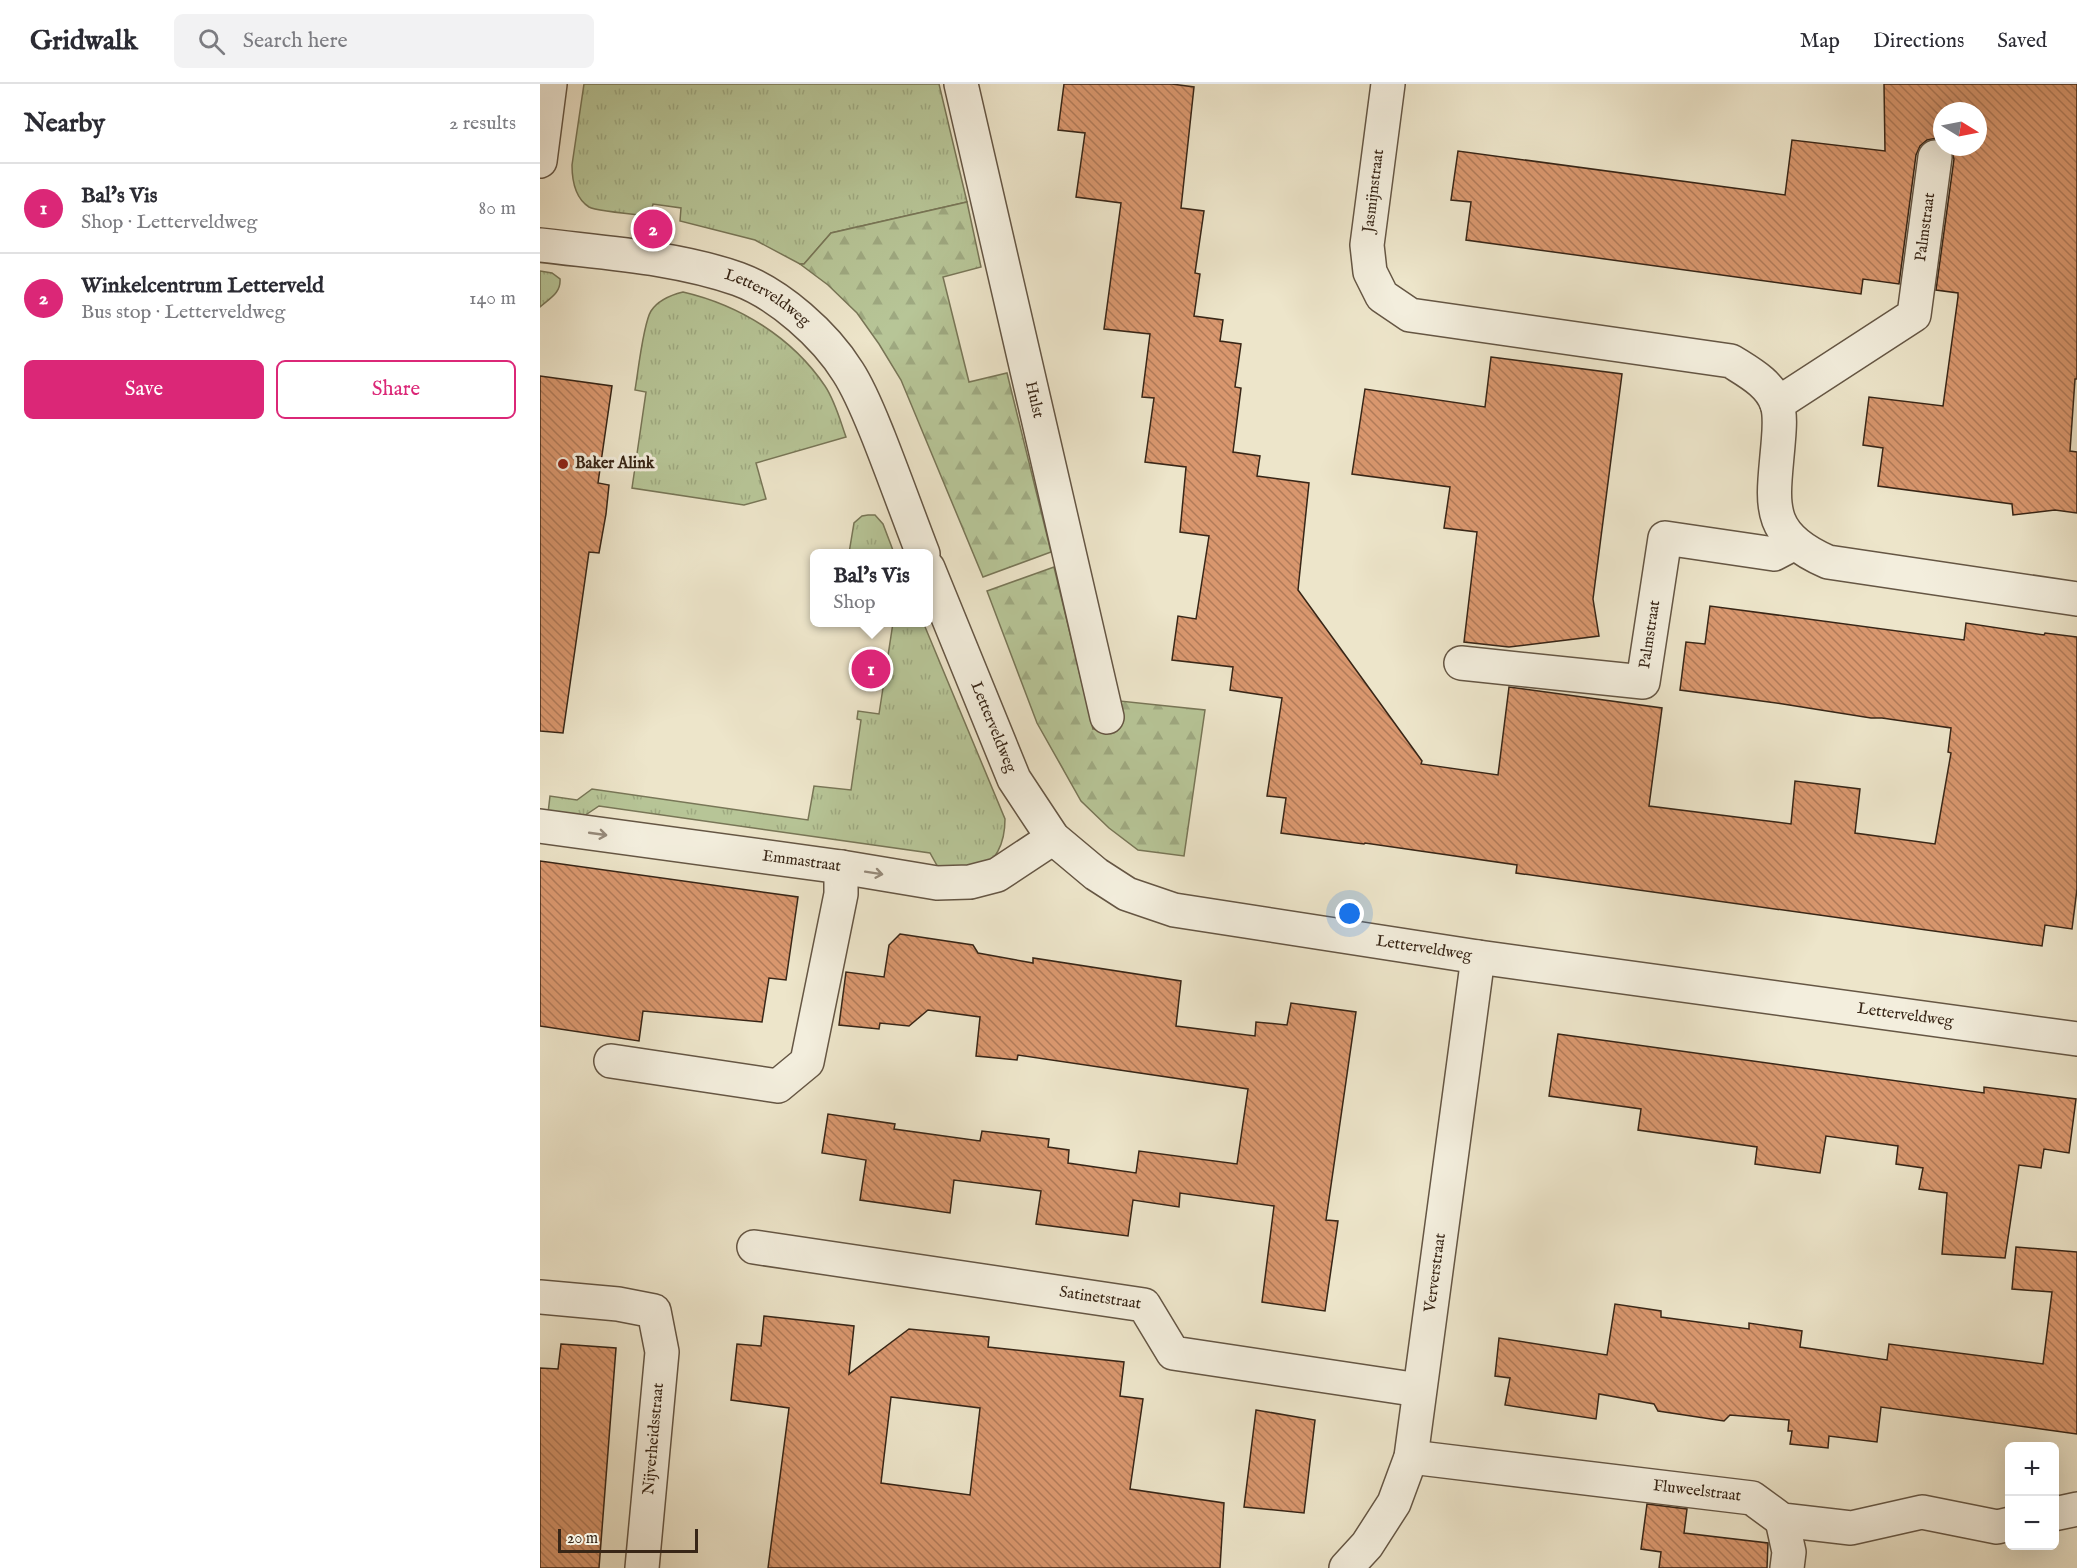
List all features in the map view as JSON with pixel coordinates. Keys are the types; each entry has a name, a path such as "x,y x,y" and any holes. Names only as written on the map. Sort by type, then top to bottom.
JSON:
{"street":[{"name":"Hulst","path":"961,84 1107,717"},
{"name":"Jasmijnstraat","path":"1388,84 1367,245 1370,272 1382,296 1410,315 1731,361 1767,386 1777,404"},
{"path":"540,161 546,92"},
{"name":"Palmstraat","path":"1777,404 1914,315 1935,157"},
{"name":"Letterveldweg","path":"540,245 692,266 730,277 778,301 806,323 829,345 848,372 870,418 921,549"},
{"path":"1777,404 1779,426 1773,502 1778,520 1795,543 1811,554 1828,562 2077,599"},
{"name":"Palmstraat","path":"1461,663 1643,682 1665,538 1774,554 1795,543"},
{"name":"Letterveldweg","path":"933,580 1014,779 1053,838 1096,874 1127,894 1174,910 1478,957 2077,1039"},
{"name":"Emmastraat","path":"540,826 841,867 937,883 970,882 997,875 1053,838"},
{"path":"610,1061 778,1086 807,1062 841,894 841,867"},
{"name":"Ververstraat","path":"1346,1568 1367,1545 1394,1503 1411,1457 1478,957"},
{"name":"Satinetstraat","path":"754,1247 1144,1305 1173,1353 1419,1390"},
{"name":"Nijverheidsstraat","path":"540,1297 618,1304 654,1311 662,1352 642,1568"},
{"name":"Fluweelstraat","path":"1411,1457 1752,1498 1782,1520 1851,1528 1922,1512 1997,1527 2005,1525"},
{"path":"2059,1513 2077,1509"},
{"path":"1782,1520 1789,1552 1787,1568"}],"green space":[{"path":"584,84 939,84 967,202 831,233 804,264 755,240 680,221 681,208 653,204 650,216 589,207 577,194 572,171"},
{"path":"967,202 981,267 943,277 969,382 1007,373 1051,552 983,577 901,380 857,313 828,285 800,264 804,264 831,233"},
{"path":"540,271 552,273 560,279 560,284 557,292 540,307"},
{"path":"683,292 724,305 763,325 797,352 812,368 829,392 834,404 846,437 756,463 766,499 744,505 632,488 646,392 635,390 648,317 661,301"},
{"path":"875,515 883,524 892,549 850,549 854,523 862,516"},
{"path":"1054,567 1093,729 1122,722 1120,701 1205,710 1184,856 1138,850 1109,828 1081,801 1037,723 987,591"},
{"path":"892,627 925,627 1005,819 1001,844 988,863 981,867 964,870 939,869 930,853 599,806 581,818 548,813 550,796 577,800 592,789 808,820 814,786 851,790 861,720 857,719 858,711 879,714"}],"building":[{"path":"1064,84 1172,84 1194,87 1181,208 1204,211 1195,273 1200,274 1194,316 1223,320 1220,341 1241,344 1235,387 1241,388 1233,452 1260,456 1257,476 1309,483 1298,590 1422,761 1421,764 1498,775 1509,687 1662,708 1649,806 1791,824 1795,781 1860,789 1855,833 1935,844 1951,753 1948,752 1951,728 1680,690 1686,642 1705,644 1710,606 1964,640 1966,623 2044,635 2045,633 2077,637 2077,889 2072,929 2045,925 2042,946 1516,873 1517,865 1281,833 1286,798 1267,796 1282,698 1230,690 1233,667 1172,660 1178,616 1196,619 1209,536 1180,532 1186,467 1145,462 1154,398 1142,397 1150,334 1104,329 1121,203 1076,197 1085,133 1058,130"},
{"path":"1884,84 2077,84 2077,379 2075,379 2070,451 2077,452 2077,513 2055,510 2013,515 2012,504 1878,486 1883,448 1863,445 1869,397 1943,406 1958,293 1936,290 1953,156 1987,156 1987,102 1933,102 1933,139 1927,140 1920,146 1916,155 1899,284 1863,279 1861,294 1466,240 1471,202 1451,200 1458,151 1785,195 1792,140 1885,151"},
{"path":"1491,357 1622,374 1593,599 1599,636 1509,647 1464,642 1477,532 1444,528 1450,487 1352,474 1365,389 1485,407"},
{"path":"540,376 612,386 598,483 609,485 606,514 599,553 589,552 563,733 540,731"},
{"path":"540,861 798,897 786,980 769,978 762,1022 643,1011 639,1041 540,1026"},
{"path":"900,934 973,945 978,953 1033,963 1033,958 1181,981 1176,1026 1255,1036 1256,1022 1287,1025 1291,1003 1356,1012 1326,1220 1338,1221 1325,1311 1262,1302 1274,1206 1180,1193 1179,1207 1133,1200 1128,1236 1036,1224 1041,1191 954,1180 950,1213 860,1200 866,1160 822,1153 828,1114 895,1124 894,1129 980,1141 982,1131 1049,1139 1048,1147 1069,1150 1068,1163 1136,1173 1139,1151 1237,1164 1248,1089 1018,1055 1017,1060 976,1056 980,1017 928,1010 909,1026 880,1023 879,1029 839,1025 846,972 884,977 889,945"},
{"path":"1558,1034 1984,1093 1984,1087 2076,1099 2069,1153 2044,1149 2041,1168 2019,1165 2005,1258 1942,1254 1947,1193 1919,1189 1923,1168 1896,1164 1898,1146 1826,1136 1820,1173 1755,1164 1757,1147 1638,1130 1641,1109 1549,1096"},
{"path":"2016,1247 2077,1252 2077,1434 1881,1407 1877,1442 1829,1436 1828,1448 1790,1444 1792,1431 1788,1431 1789,1420 1730,1415 1724,1421 1658,1411 1654,1404 1599,1394 1596,1419 1505,1405 1510,1378 1495,1376 1499,1338 1607,1355 1615,1304 1661,1311 1661,1317 1749,1329 1749,1323 1802,1331 1800,1347 1887,1360 1889,1344 2043,1364 2052,1292 2012,1289"},
{"path":"764,1316 854,1326 849,1374 909,1329 989,1337 988,1347 1124,1362 1120,1396 1143,1399 1130,1489 1224,1503 1220,1568 768,1568 789,1408 731,1400 737,1344 761,1346","holes":["891,1397 980,1408 970,1495 881,1483"]},
{"path":"561,1344 616,1348 599,1568 540,1568 540,1368 558,1369"},
{"path":"1256,1410 1315,1420 1304,1513 1244,1507"},
{"path":"1647,1504 1687,1509 1684,1533 1768,1543 1767,1568 1659,1568 1661,1552 1641,1549"}],"place":[{"name":"Winkelcentrum Letterveld","path":"653,229"},
{"name":"Baker Alink","path":"563,464"},
{"name":"Bal's Vis","path":"871,669"}]}
